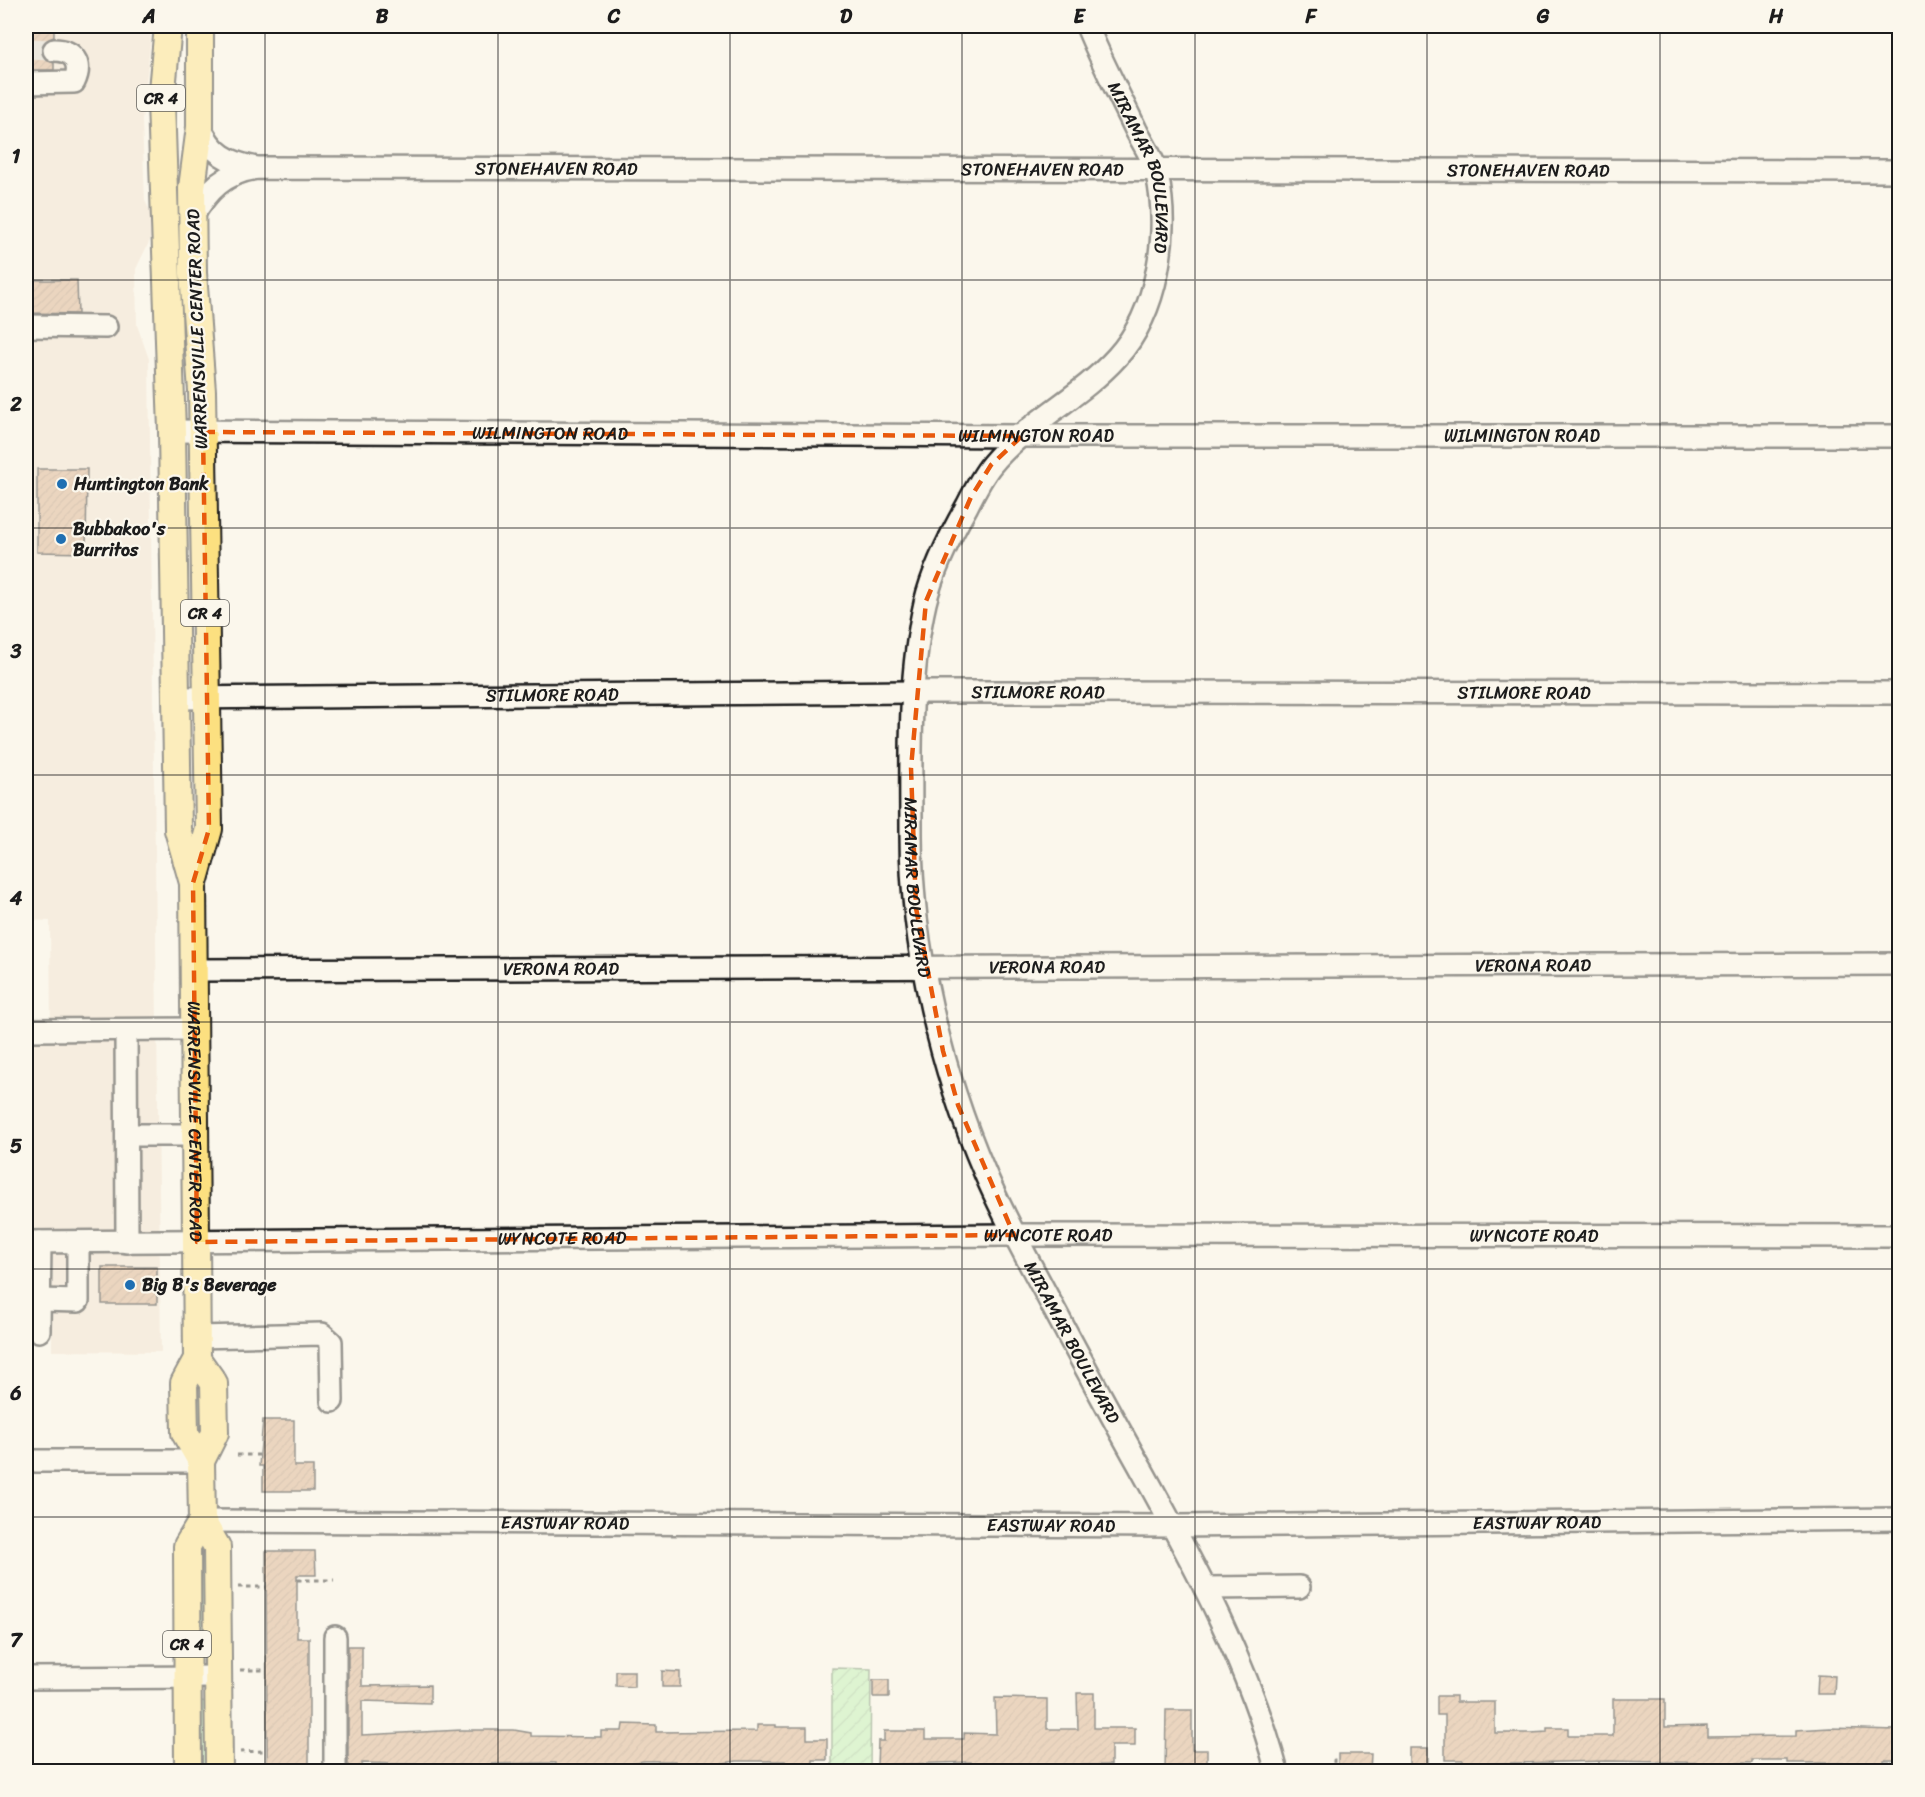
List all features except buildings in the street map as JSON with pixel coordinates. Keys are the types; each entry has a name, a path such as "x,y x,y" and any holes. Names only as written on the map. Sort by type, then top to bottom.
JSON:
{"main road":[{"name":"WARRENSVILLE CENTER ROAD","path":"168,26 161,101 172,431 178,830 194,892 196,1029 197,1348 184,1383 185,1433 201,1461 202,1521 217,1547 227,1674 219,1772"},
{"name":"WARRENSVILLE CENTER ROAD","path":"194,892 209,829 203,432 192,217 192,188 200,127 200,26"},
{"name":"CR 4","path":"188,1772 187,1546 202,1521"}],"street":[{"name":"MIRAMAR BOULEVARD","path":"1087,26 1156,171 1162,225 1159,257 1150,296 1133,335 1116,358 1022,436 991,465 955,526 937,566 926,601 915,692 911,843 924,966 958,1105 985,1175 1014,1235 1206,1588 1254,1697 1277,1772"},
{"path":"26,83 74,82 77,60 66,50 54,50"},
{"name":"STONEHAVEN ROAD","path":"200,127 215,153 257,168"},
{"name":"STONEHAVEN ROAD","path":"192,217 215,184 229,175 257,168 1899,171"},
{"path":"26,326 106,327"},
{"name":"WILMINGTON ROAD","path":"172,431 1022,436 1899,436"},
{"name":"STILMORE ROAD","path":"177,698 915,692 1899,693"},
{"name":"VERONA ROAD","path":"195,970 1899,964"},
{"path":"26,1030 196,1029"},
{"path":"126,1030 127,1242"},
{"path":"127,1135 196,1134"},
{"name":"WYNCOTE ROAD","path":"33,1242 1014,1235 1899,1236"},
{"path":"33,1242 40,1300 39,1331"},
{"path":"40,1300 78,1301 78,1242"},
{"path":"197,1348 322,1334 328,1336 331,1342 332,1401"},
{"path":"26,1461 201,1461"},
{"name":"EASTWAY ROAD","path":"202,1521 1174,1526 1899,1519"},
{"path":"1206,1588 1299,1587"},
{"path":"334,1637 335,1772"},
{"path":"26,1678 187,1677 227,1674"}],"path":[{"path":"237,1455 259,1455"},
{"path":"297,1580 334,1580"},
{"path":"234,1587 266,1587"},
{"path":"227,1674 266,1670"},
{"path":"236,1752 263,1751"},
{"path":"1334,1772 1334,1760 1338,1760"}],"highlighted area":[{"path":"203,432 1022,436 991,465 971,497 926,601 911,768 916,908 943,1051 958,1105 1014,1235 197,1242 193,883 209,829"}],"shaded area":[{"path":"26,26 152,26 142,121 145,201 154,219 154,232 136,269 137,325 149,359 161,1352 52,1351 53,1232 26,1232 26,1040 51,1039 50,921 26,920"}],"green space":[{"path":"195,1382 203,1408 201,1433 196,1431"},
{"path":"200,1548 204,1551 206,1648 202,1650 200,1649"},
{"path":"832,1668 871,1669 870,1771 832,1771"},
{"path":"200,1702 206,1703 207,1771 200,1771"}],"tunnel":[{"path":"26,49 54,50"}],"place":[{"name":"Huntington Bank","path":"62,484"},
{"name":"Bubbakoo's Burritos","path":"61,539"},
{"name":"Big B's Beverage","path":"130,1285"}]}
